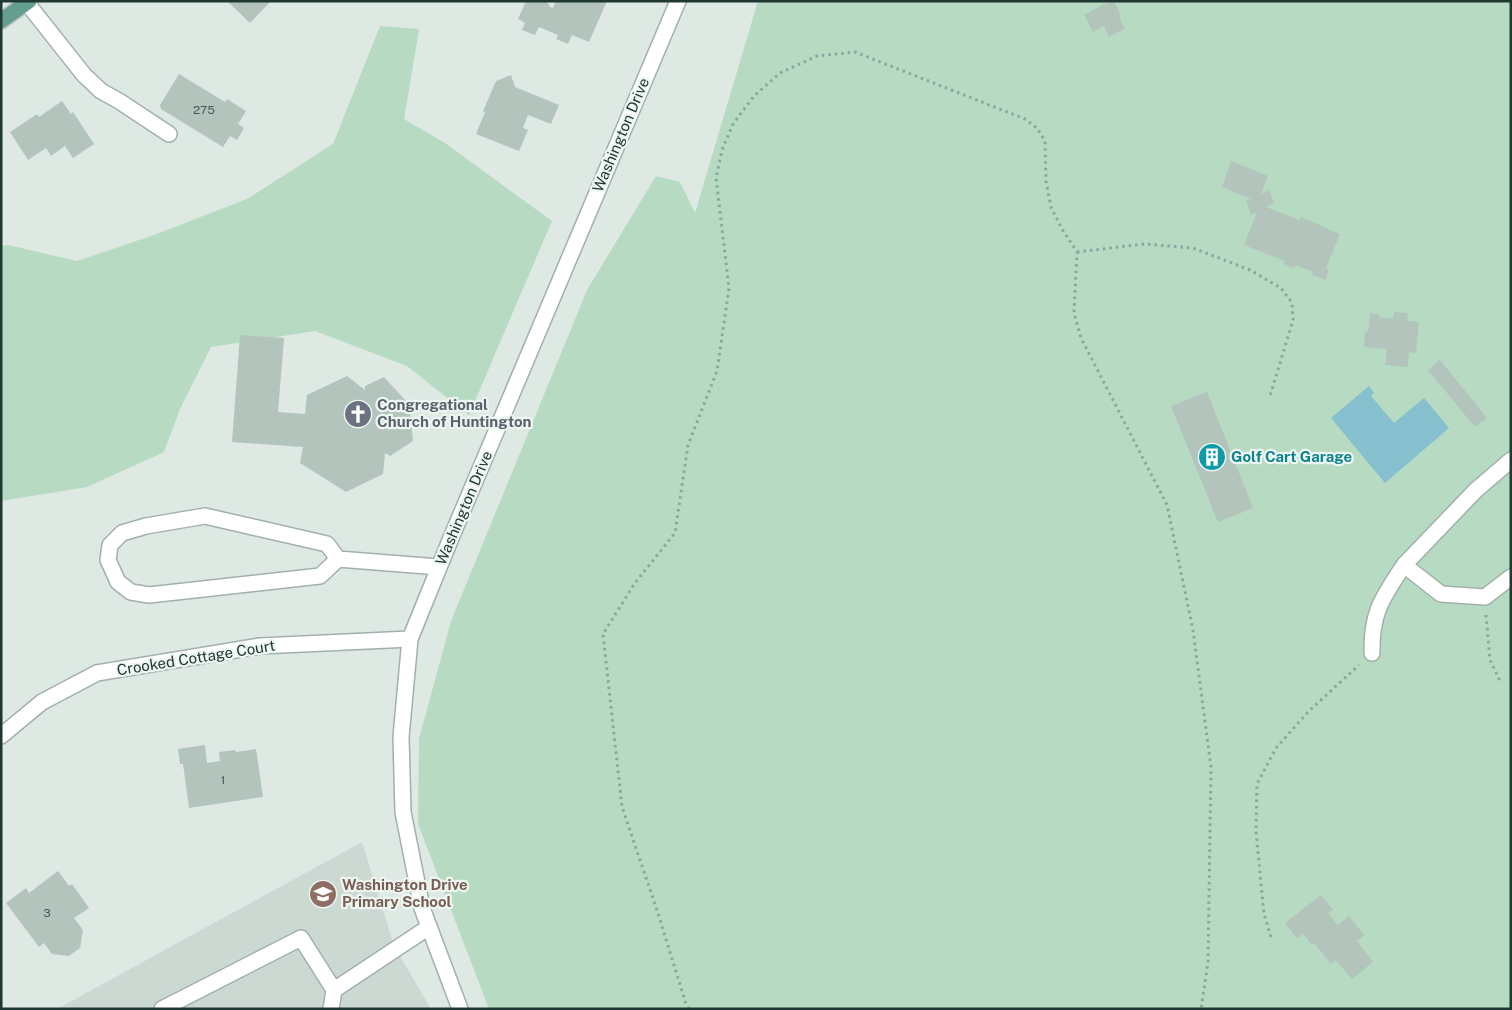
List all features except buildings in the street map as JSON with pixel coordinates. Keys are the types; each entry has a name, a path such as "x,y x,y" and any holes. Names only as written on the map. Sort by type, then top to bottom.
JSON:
{"main road":[{"path":"1,21 28,2"}],"street":[{"name":"Washington Drive","path":"460,1009 422,908 403,812 401,737 410,639 678,1"},
{"path":"28,2 84,76 101,92 169,134"},
{"path":"1372,653 1375,618 1380,602 1404,565 1476,490 1511,460"},
{"path":"338,559 327,544 205,516 146,526 122,533 110,545 108,560 118,582 131,592 149,595 320,576 338,559 439,567"},
{"path":"1404,565 1441,594 1485,597 1511,577"},
{"name":"Crooked Cottage Court","path":"1,736 42,702 96,673 260,646 410,639"},
{"path":"334,990 429,927"},
{"path":"162,1009 301,938 334,990 331,1009"}],"path":[{"path":"689,1009 622,807 603,634 635,583 675,533 688,445 718,371 729,288 716,178 722,150 733,124 754,96 780,73 817,56 855,52 1025,119 1038,128 1045,140 1046,181 1051,207 1062,230 1078,252 1074,313 1081,338 1167,504 1193,630 1211,767 1208,962 1202,1009"},
{"path":"1078,252 1144,244 1193,248 1250,270 1281,288 1292,303 1293,320 1270,396"},
{"path":"1485,597 1490,660 1500,683"},
{"path":"1271,937 1264,914 1256,831 1257,784 1276,748 1309,711 1372,653"}],"shaded area":[{"name":"Washington Drive Primary School","path":"362,842 394,946 431,1009 57,1009"}],"green space":[{"path":"758,1 1511,1 1511,1009 489,1009 418,824 419,739 451,621 587,290 656,176 680,182 695,213"},
{"path":"380,26 419,29 404,119 445,143 552,221 469,415 407,366 315,331 211,347 180,409 164,452 87,487 1,501 1,246 8,245 77,261 154,235 247,199 333,144"}],"water":[{"path":"1369,386 1374,393 1371,396 1394,423 1424,398 1449,428 1385,483 1331,418"}],"place":[{"name":"Congregational Church of Huntington","path":"358,414"},
{"name":"Golf Cart Garage","path":"1212,457"},
{"name":"Washington Drive Primary School","path":"323,894"}]}
